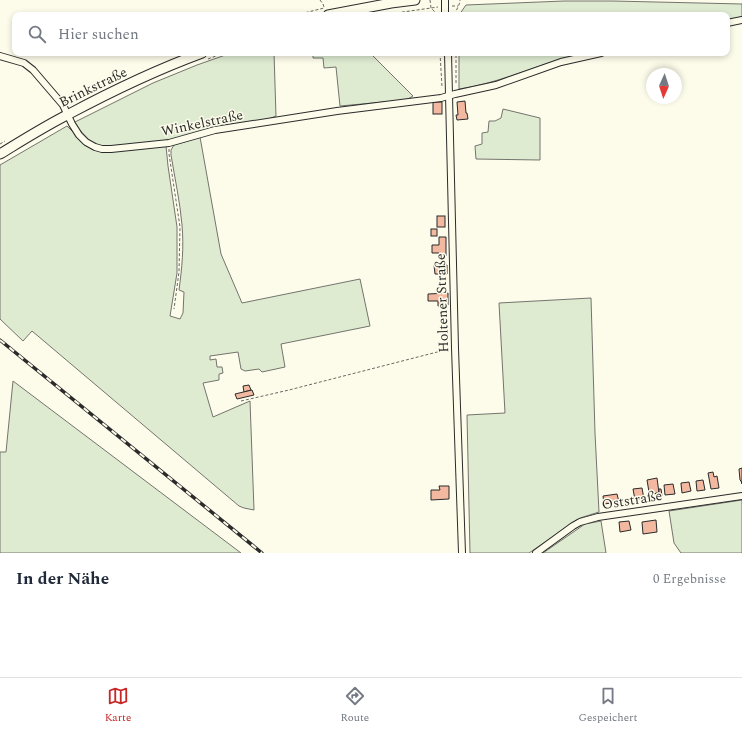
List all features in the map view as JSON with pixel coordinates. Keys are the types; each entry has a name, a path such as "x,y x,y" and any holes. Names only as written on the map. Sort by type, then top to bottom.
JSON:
{"main road":[{"path":"326,11 415,0"},
{"name":"Brinkstraße","path":"0,154 68,114 123,87 176,63 204,56"}],"street":[{"path":"730,22 742,20"},
{"name":"Winkelstraße","path":"0,56 24,63 29,66 63,105 72,124 86,142 94,147 111,149 169,143 215,130 337,111 441,98 496,86 561,62 587,56"},
{"name":"Holtener Straße","path":"448,56 455,348 462,553"},
{"name":"Oststraße","path":"536,553 573,526 587,520 742,496"}],"path":[{"path":"320,0 326,11"},
{"path":"430,0 431,8 435,12"},
{"path":"456,12 460,0"},
{"path":"403,12 431,8 445,3 458,6"},
{"path":"169,143 169,154 180,226 179,272 174,309"},
{"path":"241,401 455,348"}],"green space":[{"path":"564,1 742,4 742,17 730,20 730,12 461,12 466,5"},
{"path":"222,56 274,56 276,116 266,120 163,142 116,147 101,146 91,142 73,123 153,83"},
{"path":"313,56 373,56 413,96 406,100 340,106 336,67 324,68 323,58 313,58"},
{"path":"459,56 574,56 485,84 459,89"},
{"path":"503,109 540,118 540,160 476,159 475,146 482,144 482,133 488,132 489,121 495,121 501,118"},
{"path":"67,126 86,145 92,148 166,146 177,227 177,273 170,316 180,319 183,313 184,292 179,290 183,233 171,150 174,145 200,137 221,254 242,303 360,279 370,326 281,344 285,367 262,372 259,369 245,371 241,369 238,352 210,356 210,360 216,359 217,367 222,367 223,373 219,374 219,380 203,383 213,417 250,401 254,510 239,506 32,331 23,341 0,319 0,165"},
{"path":"591,298 599,512 580,518 529,553 470,553 467,415 505,413 499,303"},
{"path":"13,381 241,553 0,553 0,452 6,452"},
{"path":"742,500 742,553 681,553 674,543 669,511"},
{"path":"601,521 606,553 543,553 585,524"}],"building":[{"path":"465,101 468,119 457,120 457,102"},
{"path":"433,102 442,102 442,114 433,114"},
{"path":"437,216 445,216 445,227 437,227"},
{"path":"431,229 437,229 437,236 431,236"},
{"path":"439,237 446,237 446,256 439,256 439,253 432,253 432,245 439,245"},
{"path":"434,265 447,265 447,274 435,274"},
{"path":"448,293 448,305 438,306 438,301 428,301 428,294"},
{"path":"249,385 251,390 244,392 243,386"},
{"path":"252,390 254,395 237,399 235,394"},
{"path":"742,468 742,484 739,469"},
{"path":"713,472 714,477 717,476 719,488 711,489 708,473"},
{"path":"657,478 659,493 652,494 652,492 649,492 647,480"},
{"path":"703,480 705,490 697,491 696,481"},
{"path":"689,482 691,491 682,493 681,483"},
{"path":"673,484 675,494 665,495 664,485"},
{"path":"439,486 449,486 449,499 431,500 431,490 440,490"},
{"path":"642,488 644,499 635,500 633,489"},
{"path":"659,489 661,489 662,496 657,497 656,493 659,493"},
{"path":"617,494 619,502 604,504 603,496"},
{"path":"656,520 657,532 643,534 642,522"},
{"path":"629,521 631,530 620,532 619,522"}],"railway":[{"path":"0,340 262,553"}]}
